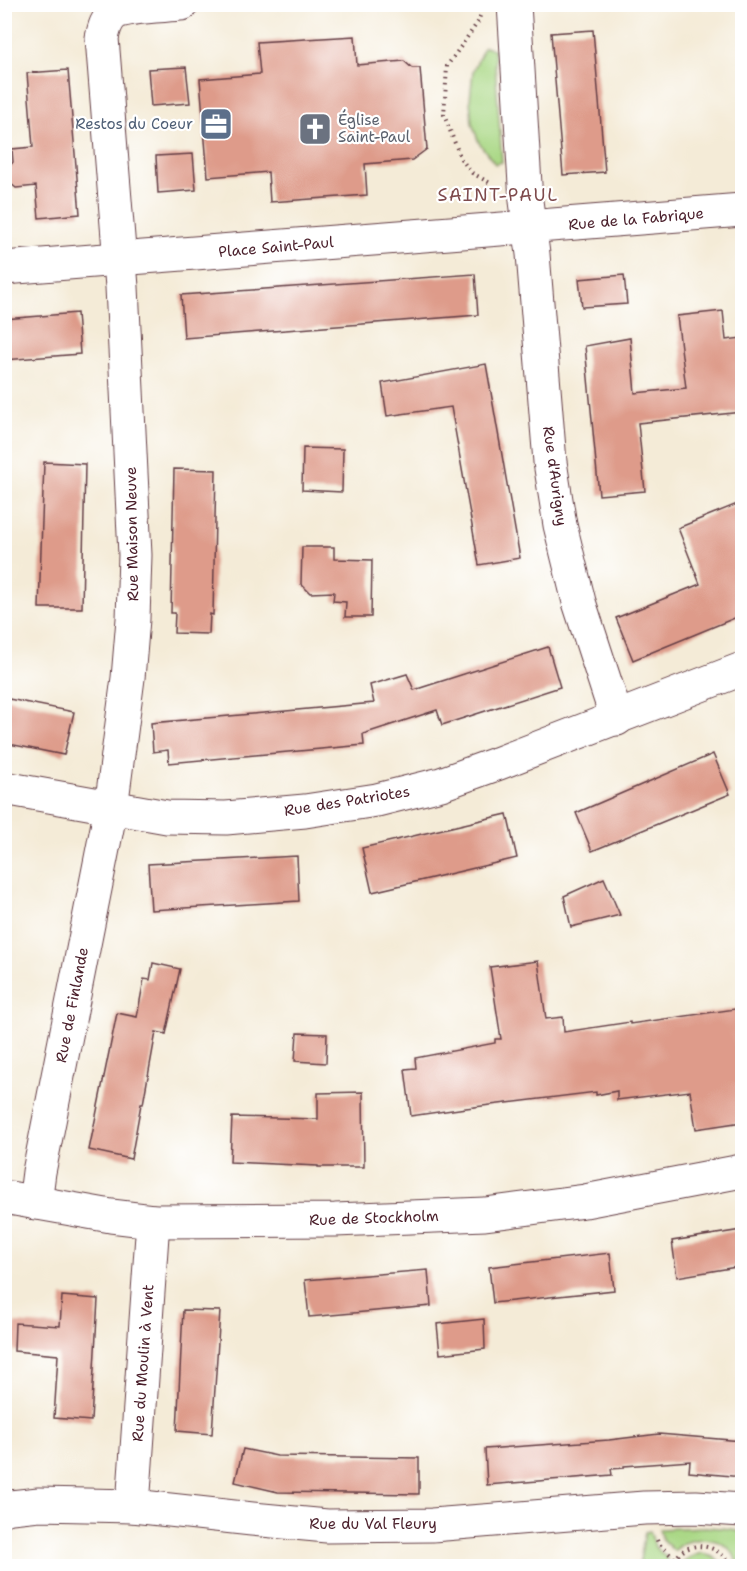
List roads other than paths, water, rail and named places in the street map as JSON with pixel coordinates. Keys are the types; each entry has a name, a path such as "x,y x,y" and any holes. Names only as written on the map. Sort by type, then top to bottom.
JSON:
{"street":[{"path":"120,260 102,38 104,28 116,12 182,4"},
{"path":"514,4 529,226"},
{"name":"Rue de la Fabrique","path":"529,226 558,226 742,210"},
{"name":"Place Saint-Paul","path":"4,268 529,226"},
{"name":"Rue d'Aurigny","path":"529,226 545,385 550,462 560,525 579,602 617,719"},
{"name":"Rue Maison Neuve","path":"111,808 128,678 135,555 120,260"},
{"name":"Rue des Patriotes","path":"4,788 167,817 226,818 305,811 377,800 441,784 617,719 742,669"},
{"name":"Rue de Finlande","path":"20,1200 39,1172 111,808"},
{"name":"Rue de Stockholm","path":"20,1200 153,1221 335,1220 485,1214 585,1200 742,1172"},
{"name":"Rue du Moulin à Vent","path":"133,1506 153,1221"},
{"name":"Rue du Val Fleury","path":"4,1509 39,1504 133,1506 327,1526 432,1525 644,1508 696,1507 742,1510"}],"place":[{"name":"Restos du Coeur","path":"216,124"},
{"name":"Église Saint-Paul","path":"315,129"}],"district":[{"name":"SAINT-PAUL","path":"498,195"}]}
